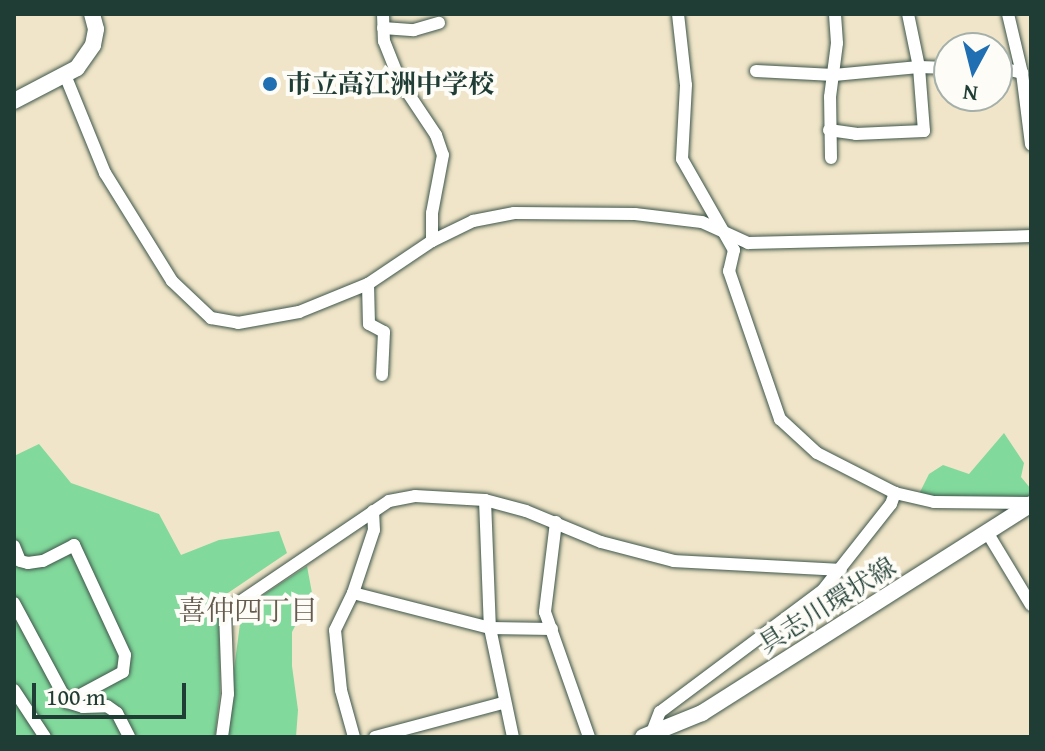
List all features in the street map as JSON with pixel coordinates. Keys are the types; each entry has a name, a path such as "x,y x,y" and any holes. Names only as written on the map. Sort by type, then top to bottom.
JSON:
{"main road":[{"path":"14,101 77,68 93,45 96,29 92,14"},
{"name":"具志川環状線","path":"647,736 702,713 1031,503"}],"street":[{"path":"383,14 384,41 400,81 436,135 443,155 432,213 432,241"},
{"path":"678,14 686,85 682,159 734,250 729,271 780,419 817,453 895,493 934,502 1031,503"},
{"path":"831,158 829,130 835,14"},
{"path":"829,130 856,134 924,131 919,67 908,14"},
{"path":"1008,14 1022,73 1031,144"},
{"path":"383,28 414,30 439,23"},
{"path":"756,71 834,75 933,67"},
{"path":"1013,71 1022,73"},
{"path":"65,75 105,173 172,281 211,318 238,323 299,312 368,284 432,241 473,221 514,213 635,214 702,222 748,243 1031,236"},
{"path":"368,284 369,324 384,332 382,375"},
{"path":"647,736 660,712 823,590 891,504 895,493"},
{"path":"222,737 228,694 225,612 389,501 415,496 485,500 556,522 601,542 674,561 841,570"},
{"path":"485,500 490,628 503,703 513,737"},
{"path":"354,737 341,690 335,630 353,593 374,530 373,511"},
{"path":"556,522 545,612 589,737"},
{"path":"987,532 1031,605"},
{"path":"14,546 20,561 28,563 43,561 74,545 125,655 123,672 67,702"},
{"path":"353,593 490,628 552,629"},
{"path":"14,603 67,702 83,707 107,706 117,713 129,737"},
{"path":"14,690 45,737"},
{"path":"375,737 503,703"}],"green space":[{"path":"1004,433 1024,463 1021,477 1031,489 1031,503 917,498 929,474 943,465 969,474"},
{"path":"39,444 71,483 159,514 181,555 219,540 279,531 287,553 219,599 220,693 215,737 14,737 14,456"},
{"path":"307,566 312,593 292,632 292,666 298,710 296,737 225,737 242,609"}],"place":[{"name":"市立高江洲中学校","path":"270,84"}],"district":[{"name":"喜仲四丁目","path":"248,610"}]}
